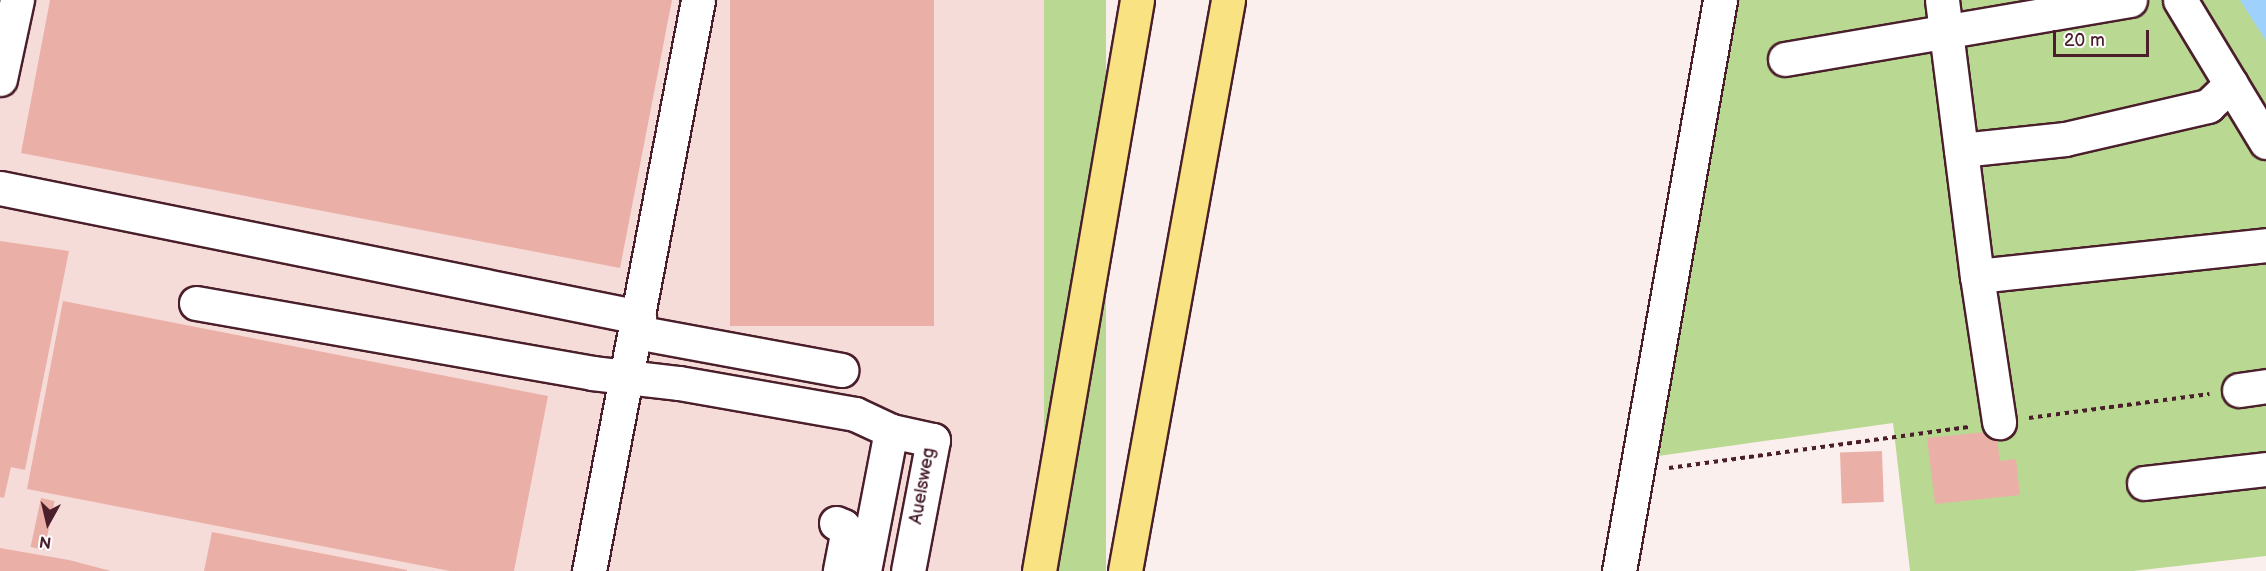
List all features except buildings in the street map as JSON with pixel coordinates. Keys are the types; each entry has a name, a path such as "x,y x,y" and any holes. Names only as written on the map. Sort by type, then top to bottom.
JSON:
{"highway":[{"path":"1039,571 1137,0"},
{"path":"1125,571 1228,0"}],"street":[{"path":"0,79 17,0"},
{"path":"589,571 698,0"},
{"path":"1619,571 1720,0"},
{"path":"1942,0 1977,276 1999,422"},
{"path":"1785,59 2130,0"},
{"path":"2180,0 2266,142"},
{"path":"1961,150 2065,139 2208,106 2231,84"},
{"path":"0,188 842,370"},
{"path":"1977,276 2266,245"},
{"path":"196,303 592,373 679,383 855,414 891,431 864,571"},
{"name":"Auelsweg","path":"891,431 933,440 908,571"},
{"path":"2144,483 2266,469"},
{"path":"836,523 843,526 847,534 840,571"}],"path":[{"path":"1637,472 2253,388"}],"shaded area":[{"path":"0,0 1044,0 1044,571 0,571"}],"green space":[{"path":"1044,0 1106,0 1106,571 1044,571"},
{"path":"1735,0 2266,0 2266,556 2133,571 1910,571 1893,423 1658,456"}],"water":[{"path":"2240,0 2266,0 2266,41"}]}
